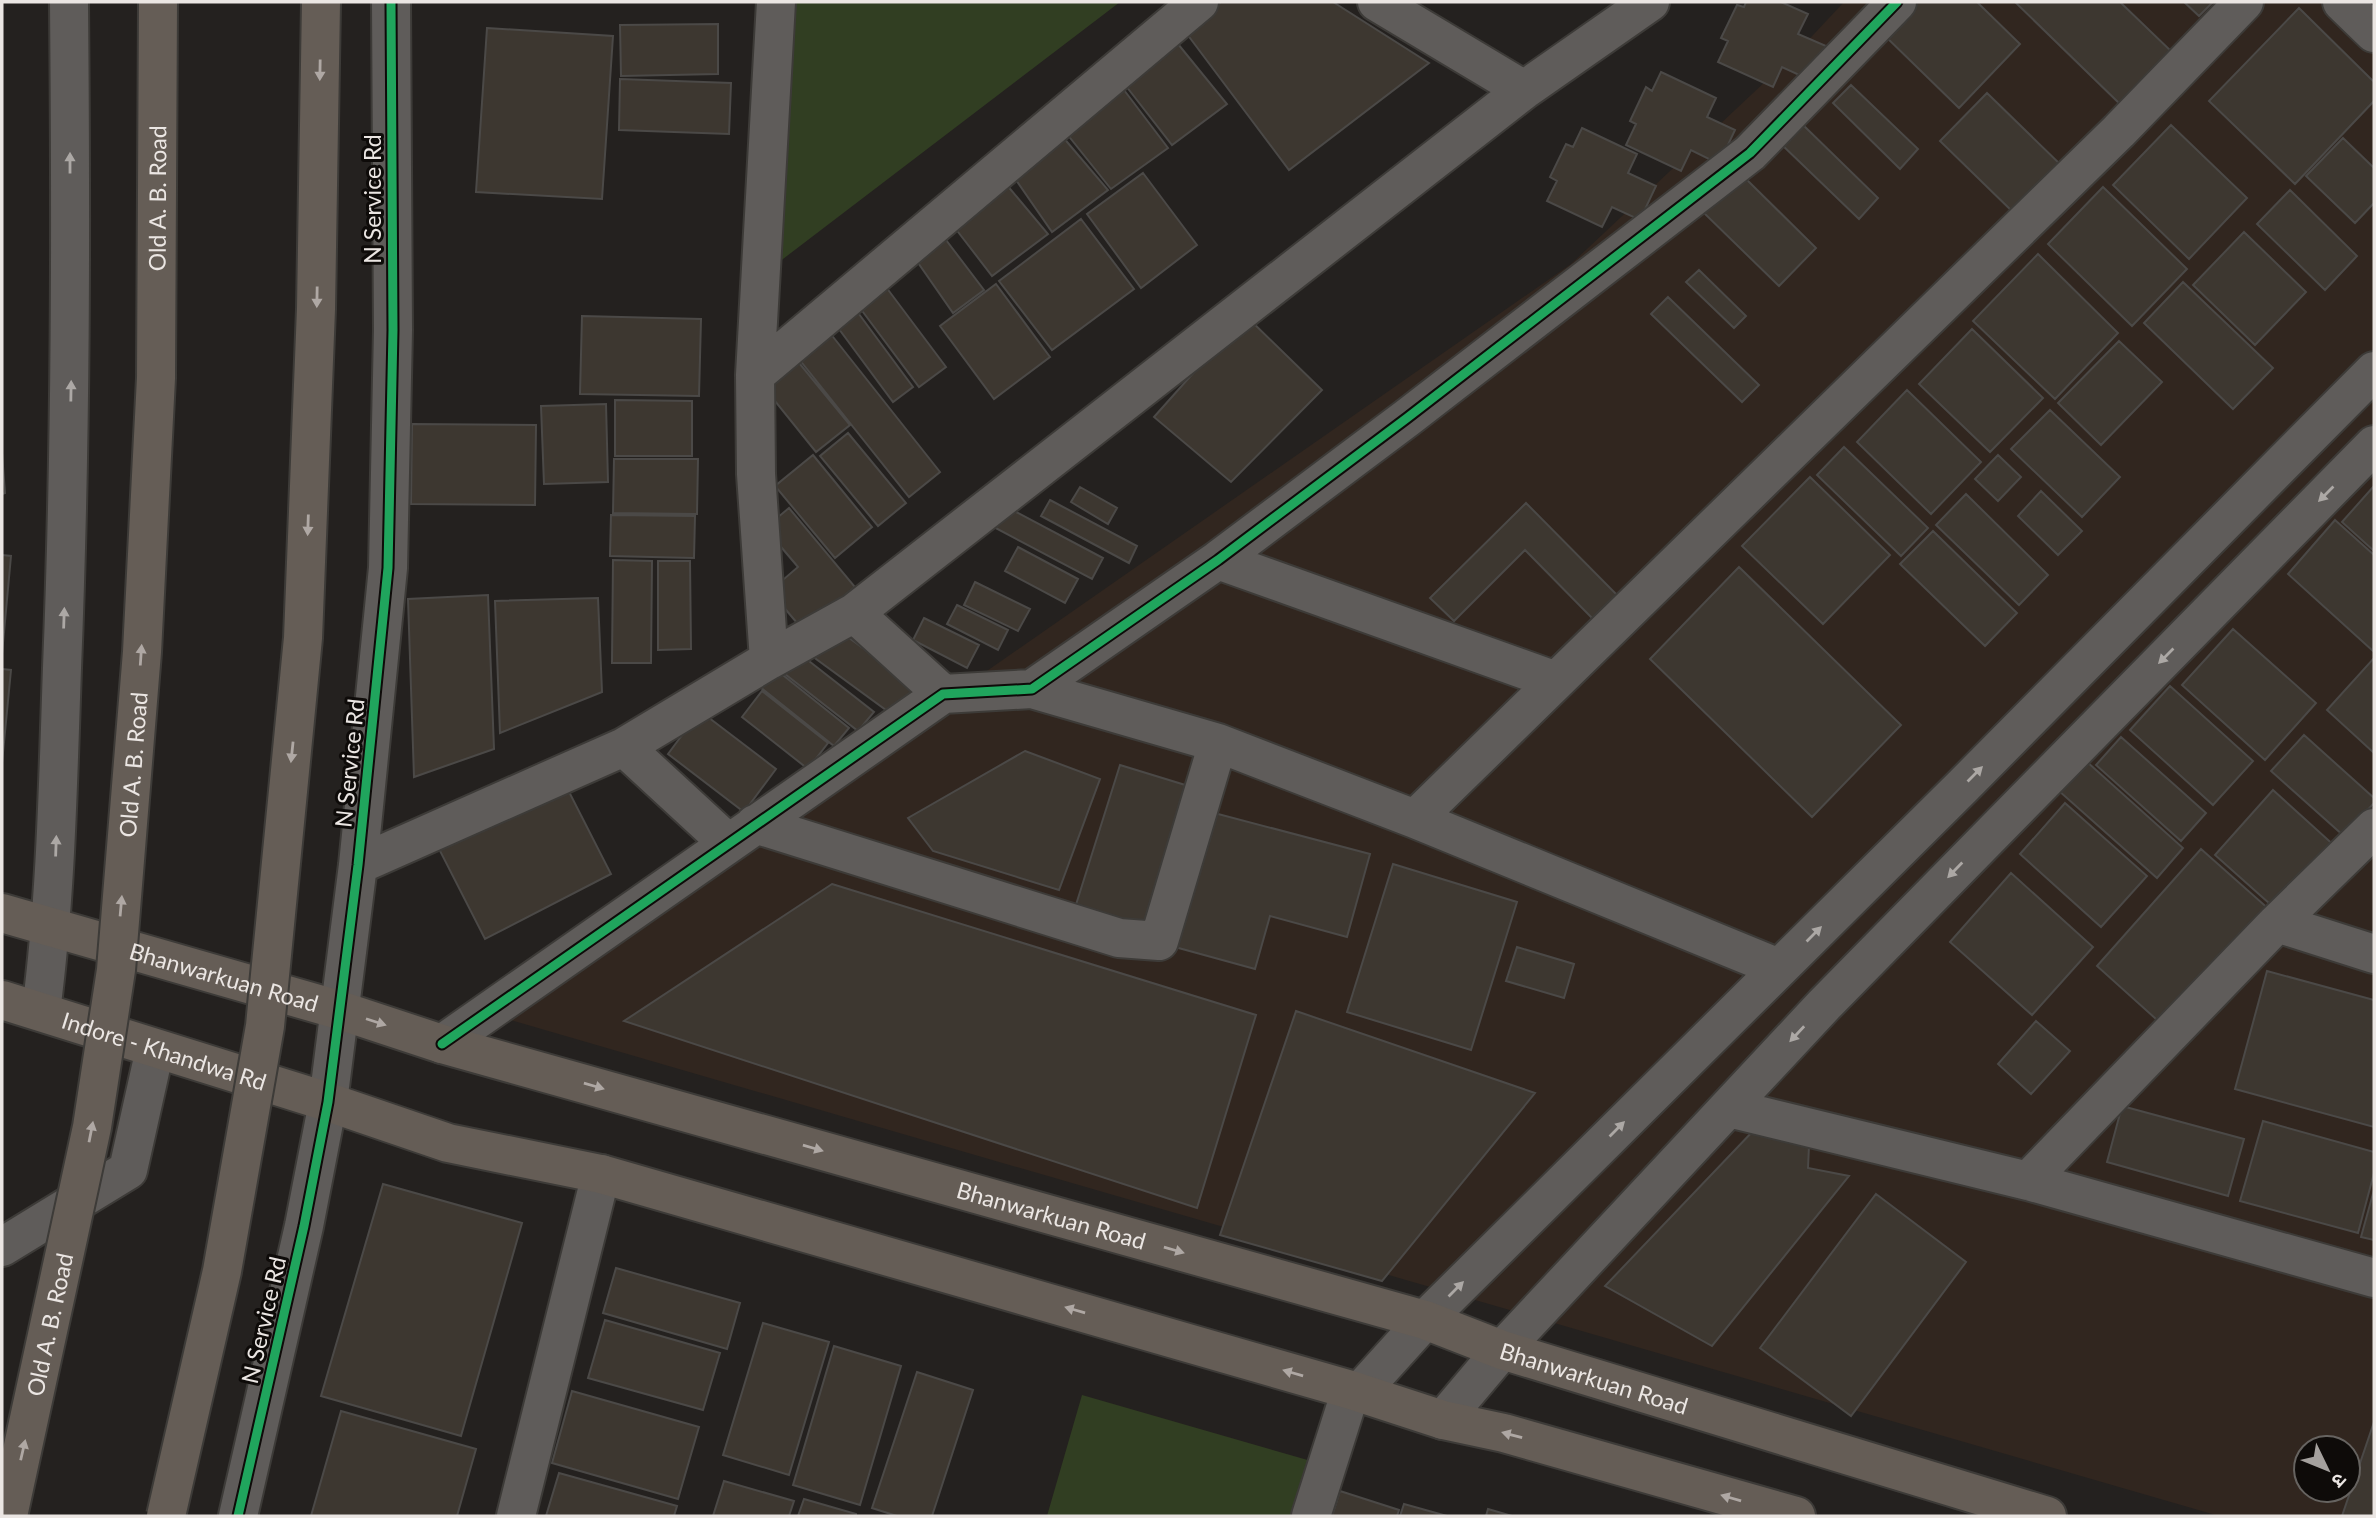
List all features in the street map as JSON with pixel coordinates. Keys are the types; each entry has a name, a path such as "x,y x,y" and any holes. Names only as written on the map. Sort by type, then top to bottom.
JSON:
{"main road":[{"name":"Old A. B. Road","path":"8,1516 92,1127 116,970 142,652 156,378 158,2"},
{"path":"166,1516 222,1271 265,1026 303,638 316,309 321,2"},
{"name":"Bhanwarkuan Road","path":"2,913 339,1010 442,1044 1425,1320 1502,1350 2047,1516"},
{"name":"Indore - Khandwa Rd","path":"2,1000 328,1102"},
{"path":"328,1102 448,1143 601,1174 1355,1391 1443,1420 1504,1433 1797,1516"}],"street":[{"path":"41,1011 52,926 72,369 69,2"},
{"name":"N Service Rd","path":"238,1516 304,1226 328,1102 358,866 388,568 393,330 391,2"},
{"path":"768,660 755,474 755,375 776,2"},
{"path":"755,375 1199,2"},
{"path":"1377,2 1524,90"},
{"path":"358,866 624,747 768,660 854,613 1524,90 1650,2"},
{"path":"1415,819 2119,131 2244,2"},
{"path":"2342,2 2374,33"},
{"path":"1032,689 1218,560 1750,153 1890,4"},
{"path":"1311,1516 1355,1391 2374,371"},
{"path":"1443,1420 1502,1350 1999,825 2374,445"},
{"path":"1218,560 1556,681"},
{"path":"854,613 943,694"},
{"path":"442,1044 943,694 1032,689 1218,743 1415,819 1779,968"},
{"path":"624,747 741,833 1119,938 1159,941 1218,743"},
{"path":"2028,1181 2277,923 2374,828"},
{"path":"2277,923 2374,954"},
{"path":"2,1247 128,1170 155,1048"},
{"path":"1729,1108 2028,1181 2374,1278"},
{"path":"516,1516 601,1174"}],"shaded area":[{"path":"1844,2 2374,2 2374,1516 2219,1516 493,1015 1571,264 1799,50"}],"green space":[{"path":"768,2 1120,2 762,275"},
{"path":"1082,1395 1332,1467 1317,1516 1047,1516"}],"building":[{"path":"1221,2 1333,2 1429,63 1289,170 1184,30"},
{"path":"1746,2 1781,2 1808,14 1798,34 1826,46 1810,80 1782,67 1773,87 1718,62 1728,41 1721,38 1737,5 1744,7"},
{"path":"1914,2 1977,2 2020,44 1959,108 1883,34"},
{"path":"2015,2 2120,2 2173,53 2121,105"},
{"path":"2184,2 2213,2 2199,16"},
{"path":"2299,8 2374,82 2374,101 2295,184 2209,101"},
{"path":"718,24 718,74 621,76 620,25"},
{"path":"487,28 613,36 602,199 476,192"},
{"path":"1178,44 1227,104 1172,145 1126,86"},
{"path":"1661,72 1716,98 1707,117 1735,130 1719,164 1691,150 1681,171 1626,145 1636,124 1630,121 1646,87 1652,91"},
{"path":"620,79 731,83 729,134 619,130"},
{"path":"1851,85 1918,149 1900,169 1833,103"},
{"path":"1124,90 1168,148 1111,189 1067,134"},
{"path":"1987,93 2063,167 2016,215 1940,141"},
{"path":"1801,123 1878,198 1859,219 1780,143"},
{"path":"2171,125 2247,198 2189,259 2113,185"},
{"path":"1582,128 1637,154 1628,173 1656,186 1640,220 1612,207 1602,227 1547,201 1557,181 1550,177 1566,144 1573,147"},
{"path":"1062,136 1108,190 1052,232 1014,177"},
{"path":"2343,138 2374,168 2374,203 2355,223 2306,176"},
{"path":"1143,173 1197,245 1141,288 1087,214"},
{"path":"1741,174 1816,248 1779,286 1704,213"},
{"path":"1006,184 1048,234 992,276 955,228"},
{"path":"2103,187 2187,269 2132,326 2048,244"},
{"path":"2290,190 2357,256 2325,290 2257,224"},
{"path":"1081,219 1134,289 1052,350 999,281"},
{"path":"2244,232 2306,292 2255,345 2193,285"},
{"path":"943,236 984,290 953,313 914,257"},
{"path":"2038,254 2118,333 2055,399 1973,321"},
{"path":"1699,270 1746,316 1734,328 1686,282"},
{"path":"2183,282 2273,368 2233,409 2144,323"},
{"path":"996,284 1050,357 994,399 940,326"},
{"path":"886,287 946,367 919,387 860,308"},
{"path":"1668,297 1759,385 1742,402 1651,314"},
{"path":"856,310 913,387 893,402 836,325"},
{"path":"1245,315 1322,390 1231,482 1154,417"},
{"path":"582,316 701,319 699,396 580,394"},
{"path":"826,328 940,472 909,497 795,354"},
{"path":"1972,329 2043,398 1990,452 1919,384"},
{"path":"2119,341 2162,382 2101,445 2058,403"},
{"path":"795,358 850,425 816,452 762,385"},
{"path":"1907,390 1981,462 1931,514 1857,442"},
{"path":"615,400 692,401 692,456 615,456"},
{"path":"606,404 608,482 544,484 541,406"},
{"path":"2050,410 2120,477 2082,517 2011,449"},
{"path":"412,424 536,425 535,505 411,504"},
{"path":"848,433 906,503 878,526 820,456"},
{"path":"1844,447 1928,528 1901,556 1817,475"},
{"path":"2,453 5,493 2,494"},
{"path":"813,455 872,527 835,558 775,486"},
{"path":"1998,455 2021,477 1998,501 1975,479"},
{"path":"614,459 698,459 697,514 613,513"},
{"path":"1810,477 1890,555 1823,624 1742,546"},
{"path":"2374,486 2374,551 2342,522"},
{"path":"1080,487 1117,508 1108,524 1071,502"},
{"path":"2041,491 2082,531 2058,555 2018,516"},
{"path":"1966,494 2048,575 2019,605 1936,525"},
{"path":"1050,500 1137,546 1129,563 1041,516"},
{"path":"1526,503 1618,596 1594,620 1525,550 1454,621 1430,598"},
{"path":"1001,504 1103,558 1092,579 990,525"},
{"path":"789,508 855,587 803,630 770,591 798,567 765,528"},
{"path":"611,515 695,516 694,558 610,556"},
{"path":"2335,520 2374,555 2373,651 2288,574"},
{"path":"1933,531 2017,613 1985,646 1900,564"},
{"path":"1018,547 1078,579 1065,603 1005,571"},
{"path":"2,555 11,556 2,654"},
{"path":"613,560 652,561 651,663 612,663"},
{"path":"658,561 690,561 691,649 658,650"},
{"path":"1739,567 1901,725 1812,817 1650,659"},
{"path":"975,582 1030,609 1018,631 964,605"},
{"path":"488,595 494,749 414,777 408,599"},
{"path":"598,598 602,692 500,733 495,601"},
{"path":"957,605 1008,630 998,650 947,624"},
{"path":"924,618 979,645 967,668 913,640"},
{"path":"834,627 919,689 897,718 812,656"},
{"path":"2233,629 2316,703 2265,760 2182,685"},
{"path":"800,654 874,712 858,731 785,674"},
{"path":"2374,658 2374,753 2327,710"},
{"path":"774,668 849,728 834,746 760,687"},
{"path":"2,669 11,670 2,763"},
{"path":"2170,686 2253,761 2213,805 2130,730"},
{"path":"762,691 828,743 808,769 742,717"},
{"path":"700,711 776,769 744,812 668,754"},
{"path":"2304,735 2374,798 2374,803 2344,836 2271,771"},
{"path":"2121,737 2206,813 2181,841 2096,765"},
{"path":"1025,751 1100,779 1059,890 933,851 908,818"},
{"path":"2086,761 2183,848 2157,878 2059,791"},
{"path":"1120,765 1195,788 1148,935 1074,911"},
{"path":"563,780 611,874 485,939 437,845"},
{"path":"2273,790 2337,848 2279,912 2215,855"},
{"path":"2065,803 2147,876 2101,927 2020,854"},
{"path":"1203,810 1370,854 1347,937 1270,916 1255,969 1164,944"},
{"path":"2201,849 2271,911 2166,1028 2097,966"},
{"path":"1393,864 1517,902 1471,1050 1347,1012"},
{"path":"2011,873 2093,947 2032,1015 1950,942"},
{"path":"832,884 1256,1015 1197,1208 624,1021"},
{"path":"1517,947 1574,964 1564,998 1506,981"},
{"path":"2267,971 2374,1000 2374,1127 2235,1089"},
{"path":"1296,1011 1535,1093 1382,1281 1220,1235"},
{"path":"2036,1021 2070,1051 2031,1094 1998,1064"},
{"path":"2122,1106 2244,1139 2228,1196 2107,1162"},
{"path":"2263,1121 2374,1152 2374,1173 2358,1233 2240,1201"},
{"path":"1755,1129 1809,1146 1808,1168 1849,1176 1712,1346 1605,1286"},
{"path":"383,1184 522,1223 461,1436 321,1396"},
{"path":"2374,1190 2374,1240 2361,1237"},
{"path":"1876,1194 1966,1262 1851,1416 1760,1348"},
{"path":"616,1268 740,1303 727,1349 603,1313"},
{"path":"605,1320 720,1353 703,1410 588,1378"},
{"path":"763,1323 829,1342 789,1475 723,1455"},
{"path":"834,1346 901,1366 860,1505 793,1485"},
{"path":"917,1372 973,1390 932,1516 897,1516 872,1508"},
{"path":"572,1391 699,1427 678,1499 552,1463"},
{"path":"341,1411 476,1449 457,1516 311,1516"},
{"path":"2374,1422 2374,1516 2342,1516 2346,1504 2362,1504 2362,1457"},
{"path":"559,1473 677,1506 674,1516 546,1516"},
{"path":"724,1481 794,1501 789,1516 713,1516"},
{"path":"1340,1491 1399,1510 1397,1516 1332,1516"},
{"path":"804,1499 856,1514 856,1516 798,1516"},
{"path":"1404,1504 1447,1516 1400,1516"},
{"path":"1488,1509 1512,1516 1486,1516"}],"cycle path":[{"path":"238,1516 304,1226 328,1102 358,865 388,568 393,330 391,2"},
{"path":"442,1044 943,694 1032,689 1218,560 1750,153 1897,2"}]}
